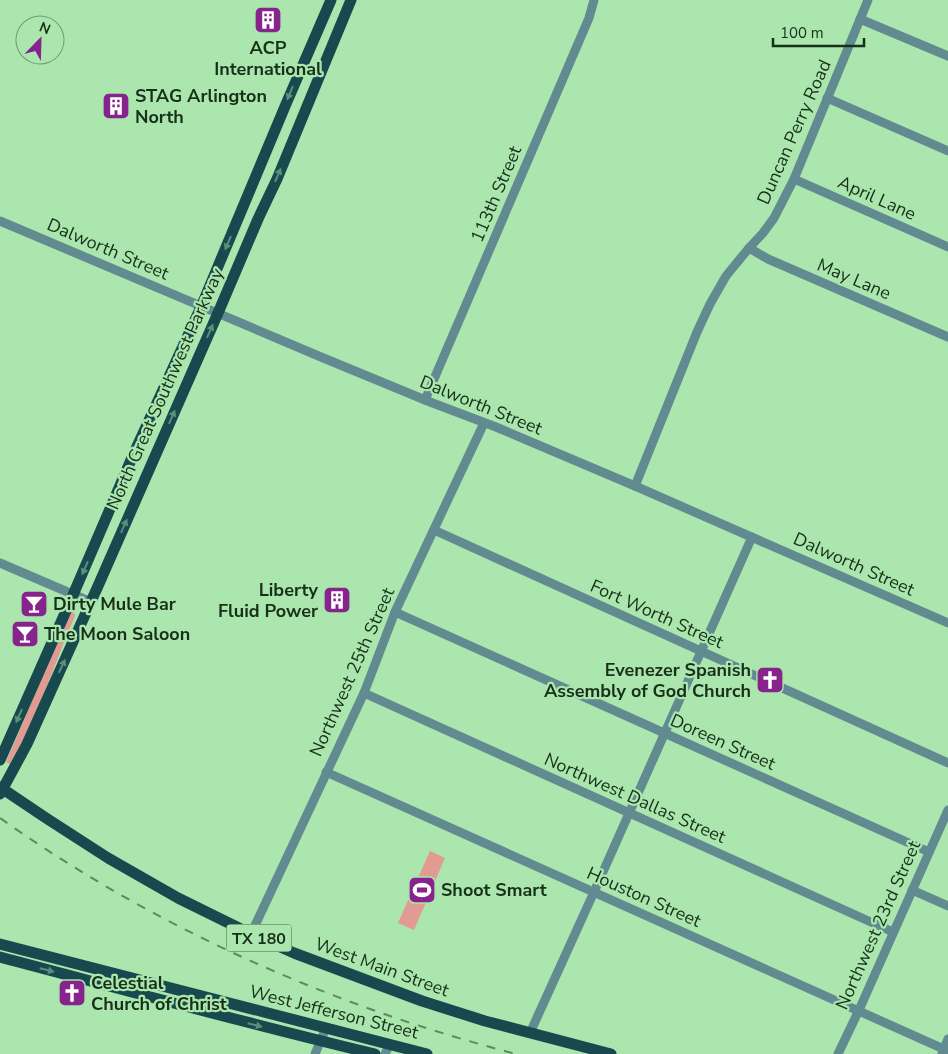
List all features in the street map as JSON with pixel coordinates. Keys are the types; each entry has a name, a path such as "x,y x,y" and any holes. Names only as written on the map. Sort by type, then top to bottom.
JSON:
{"main road":[{"name":"North Great Southwest Parkway","path":"0,760 2,751 74,595 134,453 201,306 331,0"},
{"name":"North Great Southwest Parkway","path":"1,790 27,744 111,557 277,179 352,0"},
{"path":"93,549 111,557"},
{"name":"West Main Street","path":"1,790 108,858 178,898 251,934 302,956 422,1001 485,1021 611,1054"},
{"name":"West Jefferson Street","path":"0,944 297,1020 388,1049 427,1054"},
{"path":"13,961 17,948"},
{"name":"West Jefferson Street","path":"0,957 292,1035 375,1054"},
{"path":"103,984 106,971"},
{"path":"221,1016 224,1002"},
{"path":"292,1035 297,1020"}],"street":[{"name":"113th Street","path":"425,400 586,25 594,0"},
{"name":"Duncan Perry Road","path":"636,486 710,304 726,276 774,218 794,180 868,0"},
{"path":"860,18 948,56"},
{"path":"827,98 948,151"},
{"name":"April Lane","path":"794,180 948,247"},
{"name":"Dalworth Street","path":"0,221 218,314 636,486 948,623"},
{"name":"May Lane","path":"749,248 768,260 948,337"},
{"name":"Northwest 25th Street","path":"251,934 364,693 395,612 484,423"},
{"name":"Fort Worth Street","path":"434,530 948,763"},
{"path":"530,1033 752,537"},
{"path":"0,563 91,602"},
{"name":"Doreen Street","path":"395,612 929,852"},
{"name":"Northwest Dallas Street","path":"364,693 894,932"},
{"name":"Houston Street","path":"326,772 858,1010 944,1051"},
{"name":"Northwest 23rd Street","path":"838,1054 948,810"},
{"path":"912,890 948,906"},
{"path":"315,1054 326,1028"},
{"path":"944,1051 948,1039"}],"shaded area":[{"path":"71,611 75,616 41,701 10,764 6,762 25,718 37,682"},
{"name":"Shoot Smart","path":"430,851 445,858 414,930 398,923"}],"railway":[{"path":"0,818 59,858 120,895 247,959 313,987 380,1012 447,1035 516,1054"}],"place":[{"name":"ACP International","path":"268,20"},
{"name":"STAG Arlington North","path":"116,106"},
{"name":"Liberty Fluid Power","path":"337,600"},
{"name":"Dirty Mule Bar","path":"34,604"},
{"name":"The Moon Saloon","path":"25,634"},
{"name":"Evenezer Spanish Assembly of God Church","path":"770,680"},
{"name":"Shoot Smart","path":"422,890"},
{"name":"Celestial Church of Christ","path":"72,993"}]}
